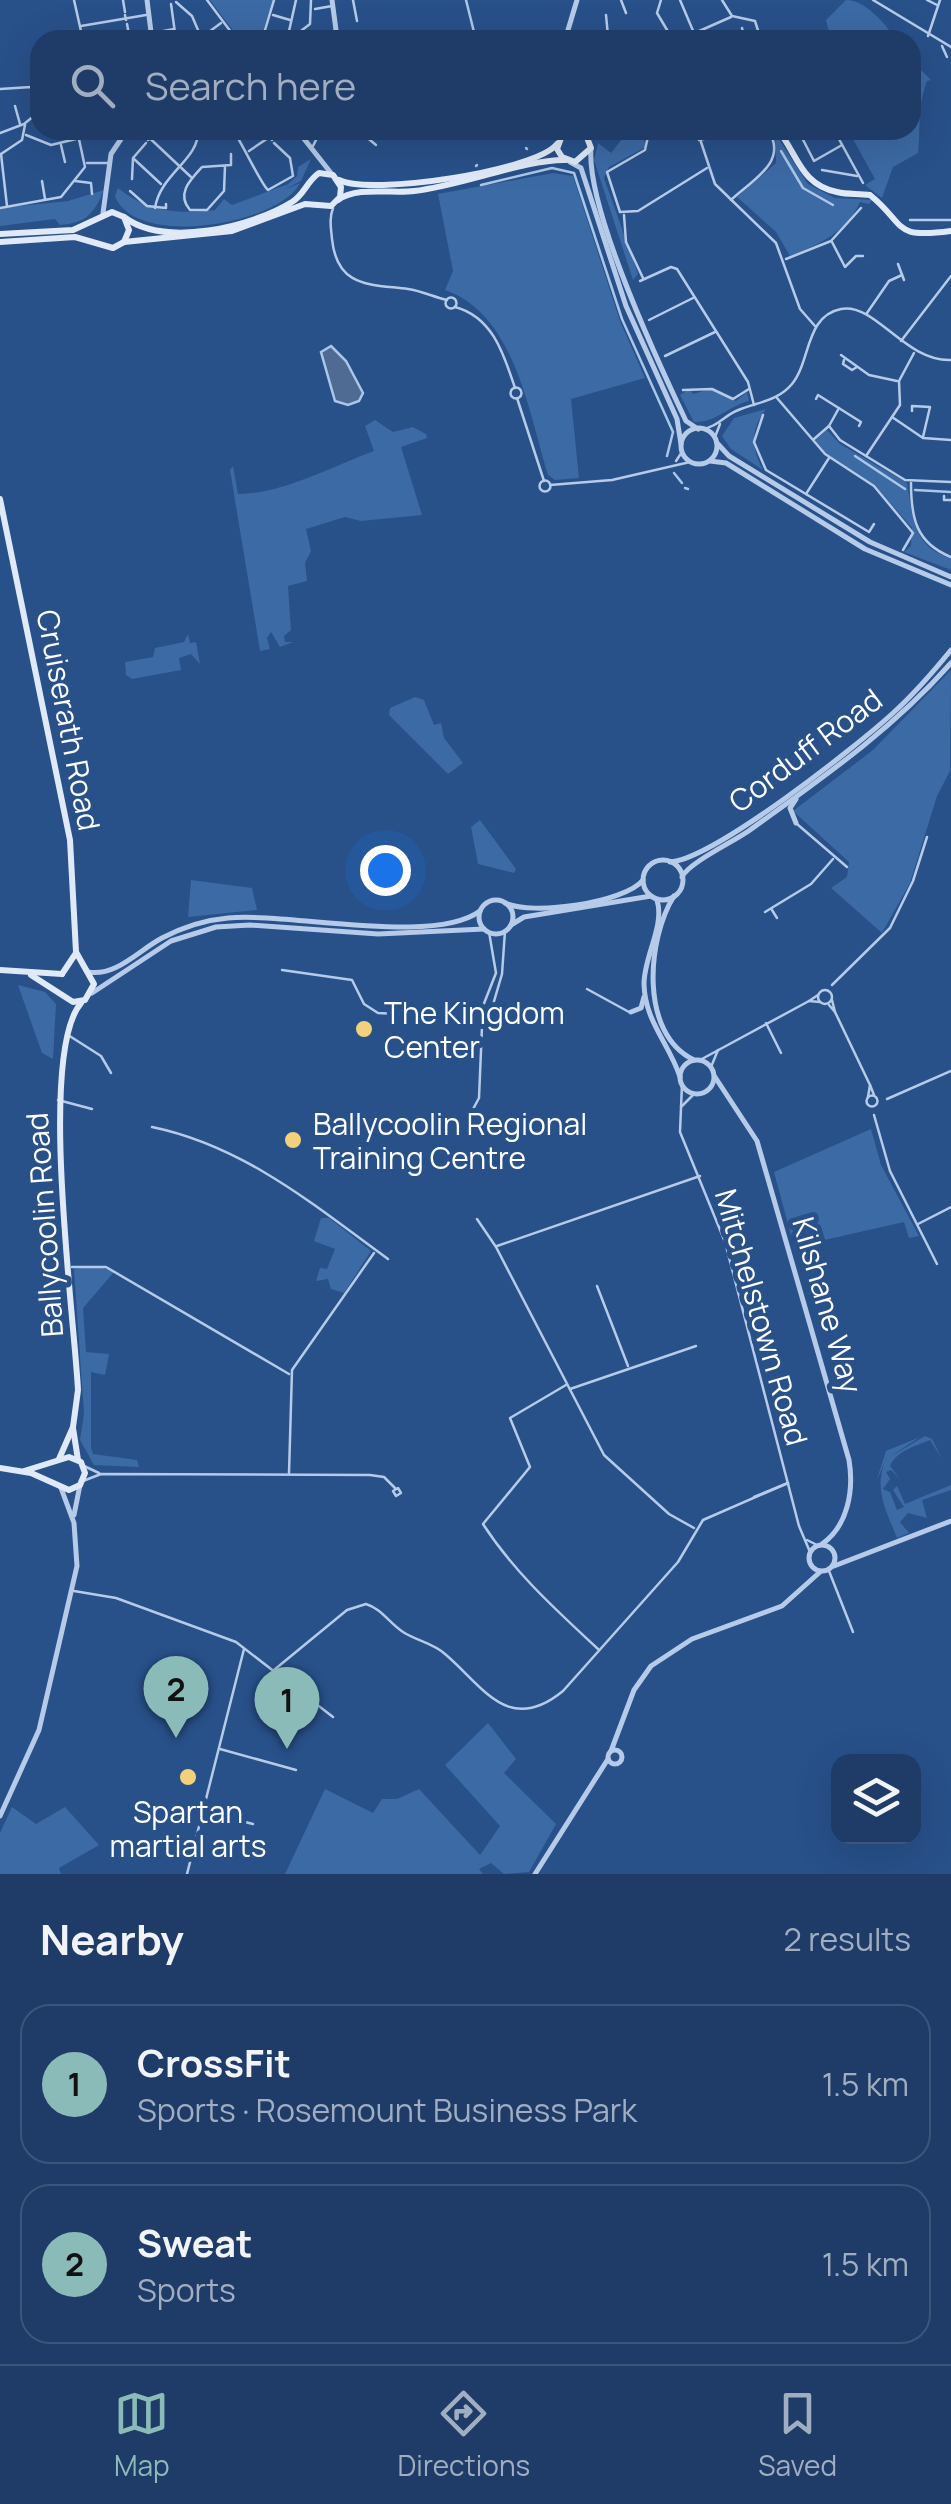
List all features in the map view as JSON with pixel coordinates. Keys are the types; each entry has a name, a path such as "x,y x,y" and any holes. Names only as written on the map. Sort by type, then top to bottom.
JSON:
{"main road":[{"path":"0,234 73,230 94,222 104,213 121,215 153,230 205,229 284,206 316,175 367,186 407,184 506,165 548,152 558,140"},
{"path":"589,140 591,144"},
{"path":"0,242 75,237 110,248 137,237 232,231 305,204 336,202 351,193 390,194 581,161 592,140"},
{"path":"786,140 801,170 817,184 833,192 872,196 895,224 910,233 951,230"},
{"path":"556,144 568,161"},
{"path":"336,177 336,202"},
{"path":"308,185 308,197 319,206"},
{"path":"121,215 129,230 124,242"},
{"path":"94,222 97,241"},
{"name":"Cruiserath Road","path":"0,500 70,840 76,952 86,971"},
{"path":"62,995 64,973 76,952"},
{"path":"0,970 31,975 86,971 94,984 92,993 82,1002 62,995 31,975"},
{"name":"Ballycoolin Road","path":"62,995 69,1022"},
{"name":"Ballycoolin Road","path":"57,1462 73,1427 78,1390 58,1100 66,1034 82,1002"},
{"name":"Ballycoolin Road","path":"73,1427 82,1483"},
{"path":"57,1462 58,1486"},
{"path":"24,1471 57,1462 81,1463"},
{"path":"0,1468 24,1471 58,1486 82,1483"}],"street":[{"path":"74,0 82,30"},
{"path":"123,0 128,30"},
{"path":"147,0 151,30"},
{"path":"207,0 230,30"},
{"path":"266,30 274,0"},
{"path":"290,30 296,0"},
{"path":"302,30 310,24 310,0"},
{"path":"353,0 357,21"},
{"path":"568,30 576,0"},
{"path":"621,0 626,13"},
{"path":"661,0 656,14 666,30"},
{"path":"680,0 693,30"},
{"path":"722,0 732,16"},
{"path":"873,0 917,30"},
{"path":"927,0 938,6"},
{"path":"927,37 940,0"},
{"path":"173,2 174,30"},
{"path":"173,2 192,16 198,30"},
{"path":"312,10 333,3 336,30"},
{"path":"81,26 148,14"},
{"path":"271,15 291,20"},
{"path":"606,16 608,30"},
{"path":"701,30 732,16 755,22 758,30"},
{"path":"212,30 223,22"},
{"path":"921,33 951,48"},
{"path":"942,45 947,57"},
{"path":"0,89 30,87"},
{"path":"15,106 30,137"},
{"path":"1,130 30,118"},
{"path":"7,207 0,155 26,135"},
{"path":"38,140 48,144 74,140"},
{"path":"0,208 58,199 85,163 78,140"},
{"path":"104,213 108,163 121,140"},
{"path":"132,179 133,158 148,140"},
{"path":"154,140 192,178"},
{"path":"155,208 161,184 197,140"},
{"path":"241,140 249,151 258,182 272,189 293,176 294,170 286,153 273,140"},
{"path":"249,151 264,140"},
{"path":"306,140 336,177"},
{"path":"316,175 317,140"},
{"path":"370,140 376,145"},
{"path":"650,140 645,150 606,175 615,206 624,214 626,242 642,280 674,267 750,388 754,406"},
{"path":"699,140 707,168 730,201 770,236 785,260 800,309 816,327"},
{"path":"730,201 772,162 772,140"},
{"path":"803,140 814,160 842,146"},
{"path":"839,140 863,183"},
{"path":"60,144 65,162"},
{"path":"591,144 591,171 630,292 686,421 716,440 729,456 859,536 951,577"},
{"path":"226,166 227,188 207,210 196,212 185,206 184,191 192,178 204,166 231,165 232,154"},
{"path":"133,158 161,184"},
{"path":"568,161 580,168 585,179 626,306 677,420 682,448 690,462"},
{"path":"85,163 108,163"},
{"path":"832,163 837,173"},
{"path":"624,214 638,211 707,168"},
{"path":"822,170 859,175"},
{"path":"42,181 45,202"},
{"path":"74,181 91,184 92,194"},
{"path":"130,191 155,208 166,208 166,204"},
{"path":"108,192 121,215"},
{"path":"336,202 330,218 336,260 348,278 372,288 423,291 458,308 496,337 515,388 521,392 518,398 544,481 542,490 548,490 550,484"},
{"path":"319,206 330,218"},
{"path":"785,260 831,240 861,208"},
{"path":"910,220 951,220"},
{"path":"831,240 845,267 856,256 863,256"},
{"path":"866,314 890,282 903,278 898,264"},
{"path":"900,342 951,276"},
{"path":"649,320 694,297"},
{"path":"445,300 456,302 458,308"},
{"path":"671,465 687,434 776,397 791,385 816,327 843,308 866,314 914,352 951,360"},
{"path":"668,353 716,332"},
{"path":"865,457 900,405 899,382 914,352"},
{"path":"843,357 869,375 899,382"},
{"path":"682,390 712,389 734,399 750,388"},
{"path":"816,399 818,395 839,408 861,422 859,426"},
{"path":"776,397 830,457 880,492 912,531 906,547"},
{"path":"912,412 912,406 930,408 923,438"},
{"path":"812,440 829,426 839,408"},
{"path":"764,414 755,436 762,465 869,532 874,524"},
{"path":"891,416 923,438 951,440"},
{"path":"710,460 720,423"},
{"path":"829,426 865,457 911,482 951,482"},
{"path":"806,494 830,457"},
{"path":"544,481 550,484 612,480 690,462 726,463 865,549 951,587"},
{"path":"911,482 914,525 930,545 951,556"},
{"path":"944,496 944,500 951,500"},
{"name":"Corduff Road","path":"670,862 686,860 716,844 864,737 905,702 951,650"},
{"name":"Corduff Road","path":"682,877 689,866 749,831 887,729 951,663"},
{"path":"825,776 792,804 790,814 833,859 847,867"},
{"path":"749,831 776,815 796,823"},
{"path":"681,1081 683,1067 832,985 888,930 913,881 927,837"},
{"path":"765,912 816,880 833,859"},
{"path":"86,971 110,970 162,938 217,919 395,926 469,918 491,900 526,910 566,906 634,890 654,862 670,862 680,869 682,877 654,965 653,995 667,1038 679,1052 712,1067"},
{"path":"631,1012 643,1003 659,914 643,880"},
{"path":"482,1027 490,1018 502,974 505,931 511,925 524,917 674,896"},
{"path":"506,903 512,911 511,925"},
{"path":"771,908 777,918"},
{"path":"475,1018 496,973 480,911"},
{"path":"92,993 171,942 216,927 250,924 378,934 505,931"},
{"path":"282,970 352,980 364,1004 385,1014 475,1018 482,1027 480,1098 464,1126"},
{"path":"828,1003 832,985"},
{"path":"587,989 631,1012 645,1014 681,1081 694,1094"},
{"path":"644,989 650,1020"},
{"path":"822,992 831,996"},
{"path":"821,1002 822,992"},
{"path":"831,996 875,1097 874,1116"},
{"path":"808,1001 828,1003 835,1012"},
{"path":"481,1011 490,1018 565,1023 565,1014"},
{"path":"766,1022 781,1053"},
{"path":"66,1034 101,1056 111,1073"},
{"path":"703,1093 715,1077 712,1067 719,1049"},
{"path":"870,1107 951,1071"},
{"name":"Kilshane Way","path":"715,1077 725,1098 747,1120 757,1141 850,1460 850,1496 834,1533 834,1553"},
{"name":"Mitchelstown Road","path":"681,1081 682,1138 725,1242 810,1552"},
{"path":"870,1085 868,1098 885,1160 937,1264"},
{"path":"681,1107 694,1094 725,1098"},
{"path":"868,1098 887,1100"},
{"path":"58,1100 92,1109"},
{"path":"152,1127 204,1141 250,1162 388,1259"},
{"path":"496,1247 700,1176"},
{"path":"916,1224 951,1207"},
{"path":"477,1219 496,1247 608,1461 670,1514 696,1529"},
{"path":"289,1475 290,1374 374,1252"},
{"path":"70,1267 106,1267 290,1374"},
{"path":"597,1286 629,1367"},
{"path":"599,1650 520,1577 508,1553 482,1524 530,1467 510,1418 567,1387 696,1346"},
{"path":"81,1463 101,1474"},
{"path":"74,1524 82,1483 101,1474 380,1476 395,1488"},
{"path":"274,1670 359,1604 372,1606 406,1634 437,1647 483,1694 508,1707 526,1708 549,1702 678,1562 696,1529 713,1512 788,1483"},
{"path":"0,1816 39,1730 78,1557 74,1524 58,1486"},
{"path":"535,1874 611,1762 634,1690 663,1655 692,1639 782,1606 808,1580 843,1560 951,1520"},
{"name":"Kilshane Way","path":"819,1545 834,1533"},
{"path":"806,1540 843,1560"},
{"path":"808,1580 810,1552 819,1545"},
{"path":"834,1553 831,1568 853,1632"},
{"path":"812,1564 820,1572"},
{"path":"72,1591 130,1602 244,1648 333,1716"},
{"path":"187,1874 244,1648"},
{"path":"611,1762 620,1762 620,1736"},
{"path":"218,1749 296,1770"},
{"path":"612,1751 620,1752"},
{"path":"203,1811 253,1824"}],"shaded area":[{"path":"210,0 273,0 263,30 232,30"},
{"path":"846,0 853,1 867,8 888,30 828,30 826,20"},
{"path":"921,70 931,80 927,81 921,112"},
{"path":"621,140 644,140 646,147 609,167 604,178 638,274 633,280 594,160 598,143 611,153"},
{"path":"775,140 780,140 808,184 835,198 872,200 869,204 860,202 848,221 832,235 790,256 776,232 737,197 776,163"},
{"path":"854,140 919,140 918,153 893,167 882,198 865,185 875,179"},
{"path":"311,159 301,181 284,190 300,183 287,198 237,220 176,226 149,222 128,212 115,196 118,188 162,209 215,210 224,199 232,205 288,184 297,176 298,167"},
{"path":"553,173 573,176 620,321 645,378 571,399 579,478 555,480 548,475 526,396 503,343 488,320 469,302 445,290 453,271 438,194"},
{"path":"104,190 93,211 76,222 60,225 55,219 0,226 0,208 68,201"},
{"path":"331,346 346,361 363,393 359,401 348,405 335,401 321,352"},
{"path":"690,389 693,394 710,389 736,401 747,392 749,401 709,420 694,422 680,395"},
{"path":"766,409 754,439 763,470 731,449 722,436 734,418"},
{"path":"375,420 393,432 413,427 426,434 427,438 401,447 422,515 361,521 345,517 306,529 311,551 305,563 307,581 288,586 291,630 284,636 285,642 293,642 280,647 271,632 267,638 270,649 260,651 230,470 233,466 238,494 288,485 374,451 365,426"},
{"path":"827,430 840,444 907,483 917,529 929,546 951,558 951,570 904,552 911,546 912,528 875,485 825,453 815,440"},
{"path":"188,634 190,643 196,642 200,664 191,654 179,658 181,670 132,679 126,675 125,662 153,657 155,648 184,642"},
{"path":"951,670 950,771 937,796 910,883 882,933 831,888 847,877 849,862 793,811 873,750"},
{"path":"415,697 424,700 434,725 441,723 444,738 463,763 448,774 389,715 390,708"},
{"path":"480,820 516,869 514,873 478,864 471,827"},
{"path":"191,880 252,888 257,910 188,917"},
{"path":"18,985 45,992 56,1004 53,1059 42,1053"},
{"path":"871,1129 881,1165 919,1236 909,1238 904,1222 795,1250 774,1172"},
{"path":"321,1218 329,1218 371,1251 344,1293 331,1289 328,1279 316,1281 320,1268 327,1269 335,1249 314,1241"},
{"path":"98,1266 114,1272 83,1308 86,1352 109,1354 105,1375 91,1372 91,1448 93,1454 137,1460 139,1467 94,1465 80,1440 84,1414 74,1269"},
{"path":"925,1436 932,1439 942,1459 930,1440 906,1450 890,1466 900,1479 891,1470 886,1472 890,1479 883,1489 890,1492 897,1510 904,1507 893,1490 897,1486 905,1504 951,1485 951,1490 922,1500 927,1518 908,1513 900,1522 909,1533 897,1538 881,1489 886,1459 876,1482 886,1451 920,1437 888,1458"},
{"path":"488,1723 516,1759 504,1773 556,1824 529,1872 504,1874 491,1863 479,1869 483,1874 285,1874 325,1789 373,1813 382,1799 397,1799 419,1789 480,1855 500,1826 445,1765"},
{"path":"12,1807 36,1824 65,1807 99,1845 59,1868 61,1874 0,1874 0,1833"}],"waterway":[{"path":"466,0 474,30"},
{"path":"781,151 803,188 833,205"},
{"path":"481,185 552,168 574,173 622,319 673,432 667,456"},
{"path":"855,456 905,489"},
{"path":"674,473 682,483"},
{"path":"915,490 951,492"}],"place":[{"name":"The Kingdom Center","path":"364,1029"},
{"name":"Ballycoolin Regional Training Centre","path":"293,1140"},
{"name":"Sweat","path":"176,1738"},
{"name":"CrossFit","path":"287,1749"},
{"name":"Spartan martial arts","path":"188,1777"}]}
